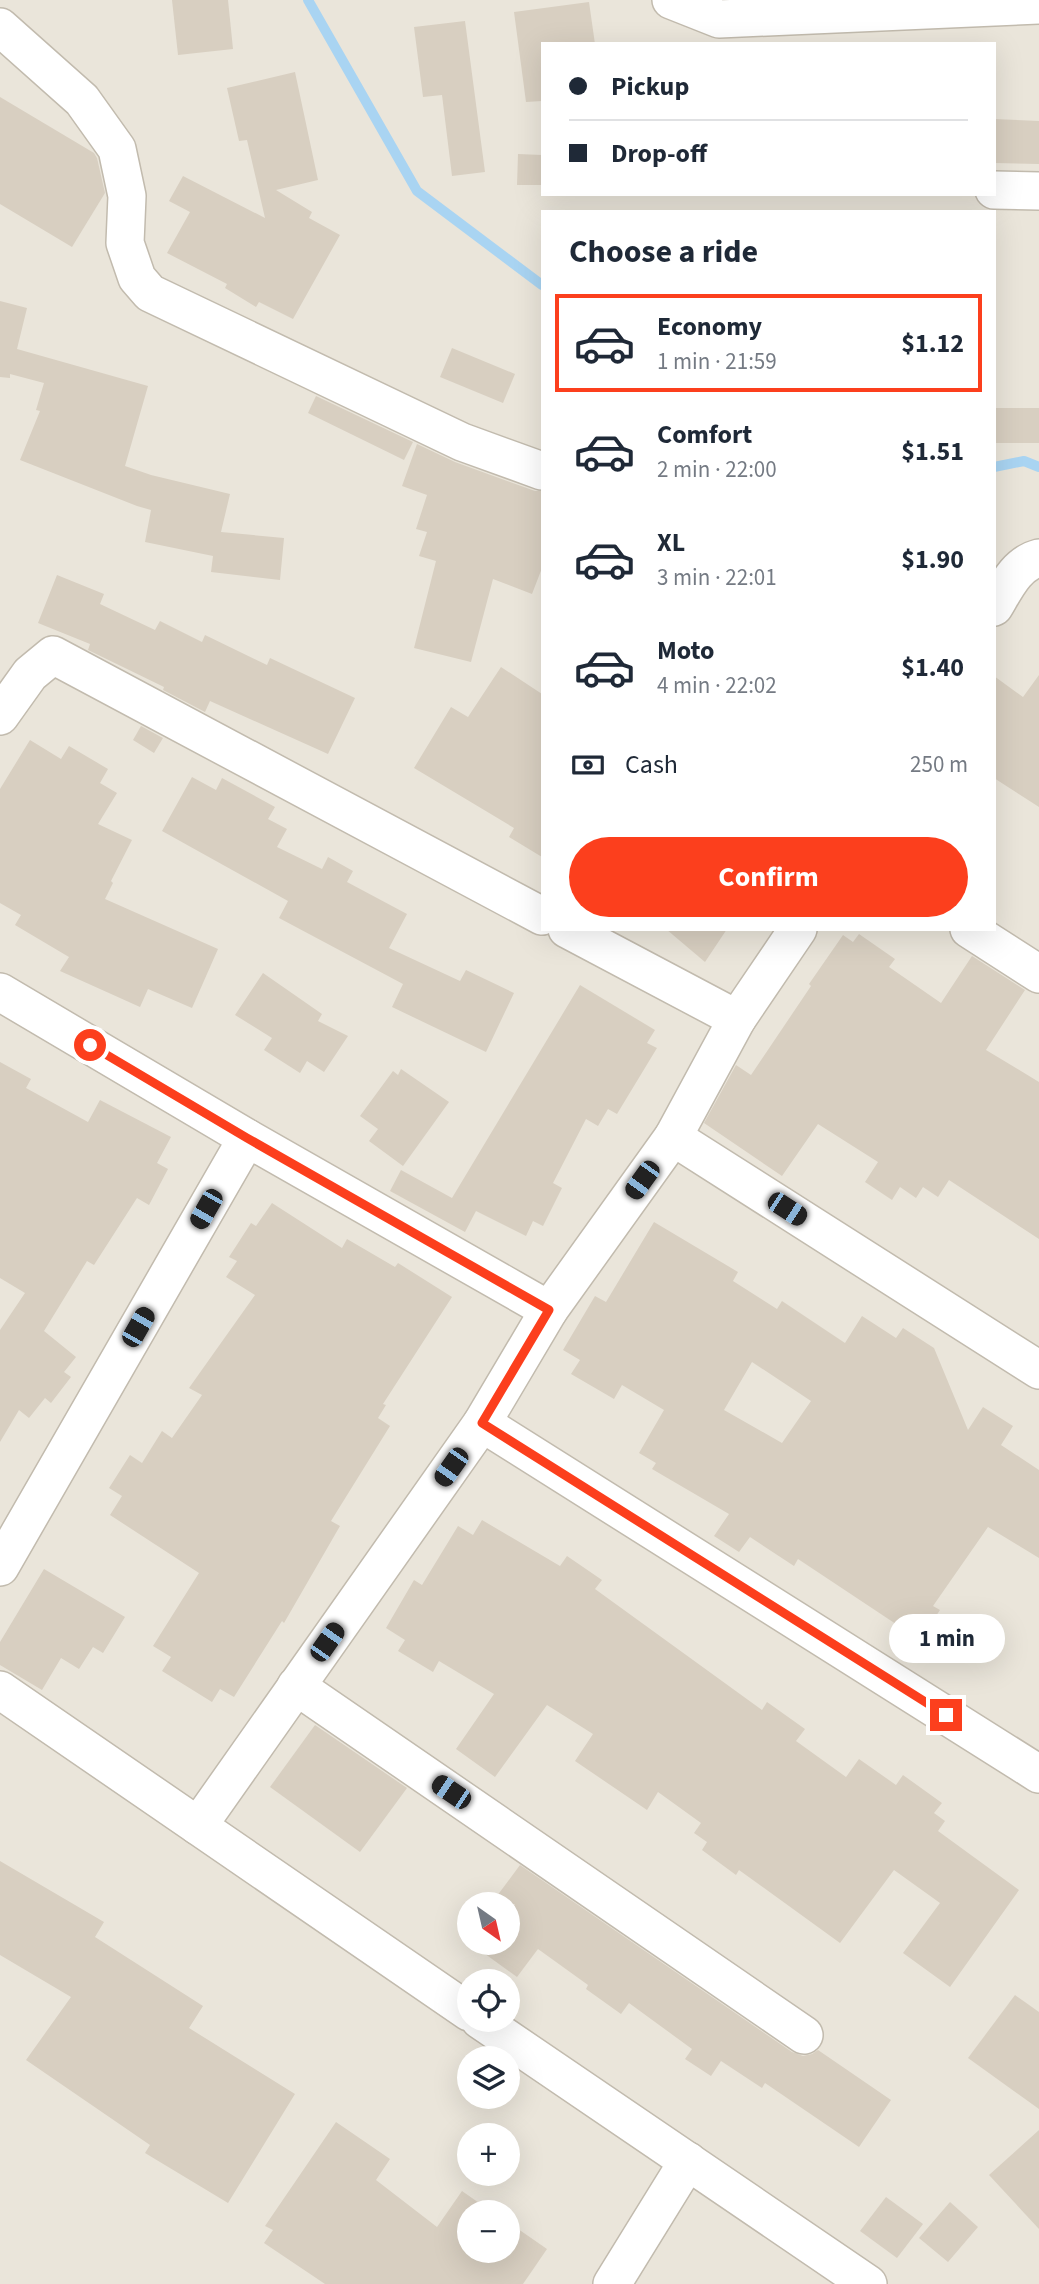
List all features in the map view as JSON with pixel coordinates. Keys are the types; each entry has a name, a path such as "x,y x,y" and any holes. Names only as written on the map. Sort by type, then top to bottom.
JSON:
{"street":[{"path":"671,0 719,19 1039,5"},
{"path":"0,27 82,100 117,149 127,195 125,243 137,278 150,293 462,442 541,471"},
{"path":"996,190 1039,191"},
{"path":"996,604 1010,580 1026,561 1039,558"},
{"path":"0,716 30,674 53,655 541,915"},
{"path":"571,931 737,1019"},
{"path":"198,1826 482,1423 549,1310 673,1137 737,1019 798,931"},
{"path":"972,931 1039,974"},
{"path":"0,992 247,1138 549,1310"},
{"path":"673,1137 1039,1370"},
{"path":"0,1567 247,1138"},
{"path":"482,1423 1039,1774"},
{"path":"296,1686 804,2035"},
{"path":"0,1690 457,2004"},
{"path":"498,2032 868,2284"},
{"path":"612,2284 688,2161"}],"shaded area":[{"path":"0,0 1039,0 1039,2284 0,2284"}],"building":[{"path":"172,0 228,0 233,49 178,55"},
{"path":"589,2 595,42 541,42 541,101 526,102 514,12"},
{"path":"465,21 485,172 452,176 442,95 423,97 414,27"},
{"path":"295,72 318,180 276,190 312,212 309,218 340,235 293,319 259,302 256,307 225,288 227,284 167,253 190,212 169,201 183,176 265,218 247,140 239,141 227,88"},
{"path":"0,97 94,153 97,158 105,193 72,247 0,204"},
{"path":"996,119 1039,121 1039,164 996,163"},
{"path":"518,154 541,155 541,185 517,185"},
{"path":"0,301 27,308 17,349 148,386 125,466 230,494 221,532 284,538 280,580 211,572 213,556 145,542 151,510 20,460 40,411 36,410 44,383 10,374 10,378 0,377"},
{"path":"452,348 515,374 503,403 440,377"},
{"path":"316,396 413,442 404,460 308,413"},
{"path":"996,408 1039,408 1039,443 996,443"},
{"path":"417,444 455,462 541,491 541,571 532,594 493,579 471,662 414,648 436,561 419,556 427,532 416,529 427,495 402,486"},
{"path":"57,575 104,594 100,604 155,630 160,621 202,642 205,635 267,665 270,658 355,698 328,754 210,701 205,712 163,690 164,687 88,650 90,644 38,623"},
{"path":"501,667 541,693 541,856 509,837 514,828 414,768 451,707 468,717"},
{"path":"1039,675 1039,807 996,779 996,677 1023,697"},
{"path":"141,726 163,738 154,753 133,740"},
{"path":"30,740 61,759 69,746 108,769 100,783 117,793 98,824 132,840 105,899 218,949 192,1008 148,989 140,1007 60,971 69,957 15,925 21,915 0,903 0,789"},
{"path":"192,777 216,790 222,778 275,807 268,819 287,829 277,847 322,869 328,857 353,871 347,882 407,914 389,948 460,981 466,970 514,993 486,1052 392,1007 403,984 279,918 288,901 162,831"},
{"path":"668,931 726,931 705,962"},
{"path":"859,934 895,959 889,967 941,1003 972,956 1025,990 986,1050 1039,1082 1039,1239 949,1180 938,1197 923,1187 916,1198 900,1187 892,1200 865,1182 878,1162 818,1124 782,1176 704,1123 736,1065 751,1075 843,935 853,942"},
{"path":"263,973 322,1014 318,1021 348,1036 324,1072 307,1061 300,1073 264,1050 272,1038 235,1015"},
{"path":"580,985 655,1030 647,1043 657,1048 617,1114 608,1109 598,1126 586,1119 553,1183 562,1188 543,1226 533,1221 526,1236 476,1211 465,1232 390,1191 401,1170 452,1198"},
{"path":"0,1062 31,1079 26,1088 88,1122 100,1100 171,1137 157,1163 168,1169 149,1205 137,1198 94,1265 87,1261 44,1331 76,1357 64,1372 71,1377 51,1403 45,1398 29,1418 19,1410 0,1442 0,1330 25,1293 0,1278"},
{"path":"401,1069 449,1102 403,1166 369,1141 378,1129 360,1116 393,1071 398,1075"},
{"path":"272,1203 342,1248 347,1239 395,1267 398,1263 452,1297 383,1404 386,1405 378,1418 390,1426 331,1521 340,1526 284,1623 282,1621 234,1697 220,1689 212,1702 162,1671 171,1657 153,1646 199,1573 110,1515 122,1496 109,1488 130,1455 142,1463 162,1431 172,1438 202,1395 189,1388 255,1295 226,1277 237,1261 229,1257 251,1223 256,1226"},
{"path":"654,1222 738,1272 733,1281 777,1309 782,1301 845,1343 862,1316 896,1338 903,1328 934,1348 968,1430 983,1407 1013,1426 1001,1445 1039,1470 1039,1558 988,1527 933,1606 940,1610 920,1640 798,1559 794,1566 750,1537 739,1552 714,1536 729,1514 652,1469 656,1463 639,1453 664,1410 622,1385 614,1399 571,1374 580,1360 563,1350 595,1296 606,1302","holes":["752,1362 811,1401 782,1443 724,1410"]},
{"path":"482,1520 560,1566 567,1556 602,1580 595,1589 762,1710 767,1702 805,1729 796,1741 846,1777 859,1759 896,1785 903,1775 942,1803 934,1813 945,1821 938,1831 1019,1890 950,1987 903,1953 940,1903 894,1870 840,1943 739,1870 736,1875 702,1850 707,1842 694,1833 701,1823 658,1792 647,1810 575,1761 593,1734 547,1705 495,1777 456,1749 494,1694 439,1661 433,1672 398,1651 405,1640 386,1628 414,1580 422,1585 458,1526 473,1535"},
{"path":"44,1569 125,1617 103,1653 93,1647 79,1669 61,1658 42,1690 0,1665 0,1642"},
{"path":"315,1725 407,1788 360,1852 270,1787"},
{"path":"0,1861 104,1922 95,1937 203,2006 189,2028 295,2094 228,2203 145,2153 150,2145 26,2060 71,1997 0,1955"},
{"path":"520,1865 792,2052 803,2056 818,2050 891,2100 859,2147 765,2083 762,2088 721,2061 711,2076 685,2059 692,2049 629,2003 621,2014 586,1989 588,1985 538,1949 520,1973 520,1969 506,1969 487,1955 520,1955 520,1892 500,1892"},
{"path":"1015,1995 1039,2012 1039,2109 968,2058"},
{"path":"336,2122 390,2159 376,2180 437,2227 462,2191 475,2200 457,2200 457,2263 520,2263 520,2230 547,2249 523,2284 325,2284 264,2243 273,2230 265,2226"},
{"path":"1039,2130 1039,2229 989,2175"},
{"path":"886,2197 923,2224 897,2258 860,2231"},
{"path":"950,2202 978,2227 948,2262 919,2238"}],"waterway":[{"path":"308,0 417,191 541,284"},
{"path":"996,467 1024,461 1039,467"}],"route":[{"path":"90,1045 549,1310 482,1423 946,1715"}]}
